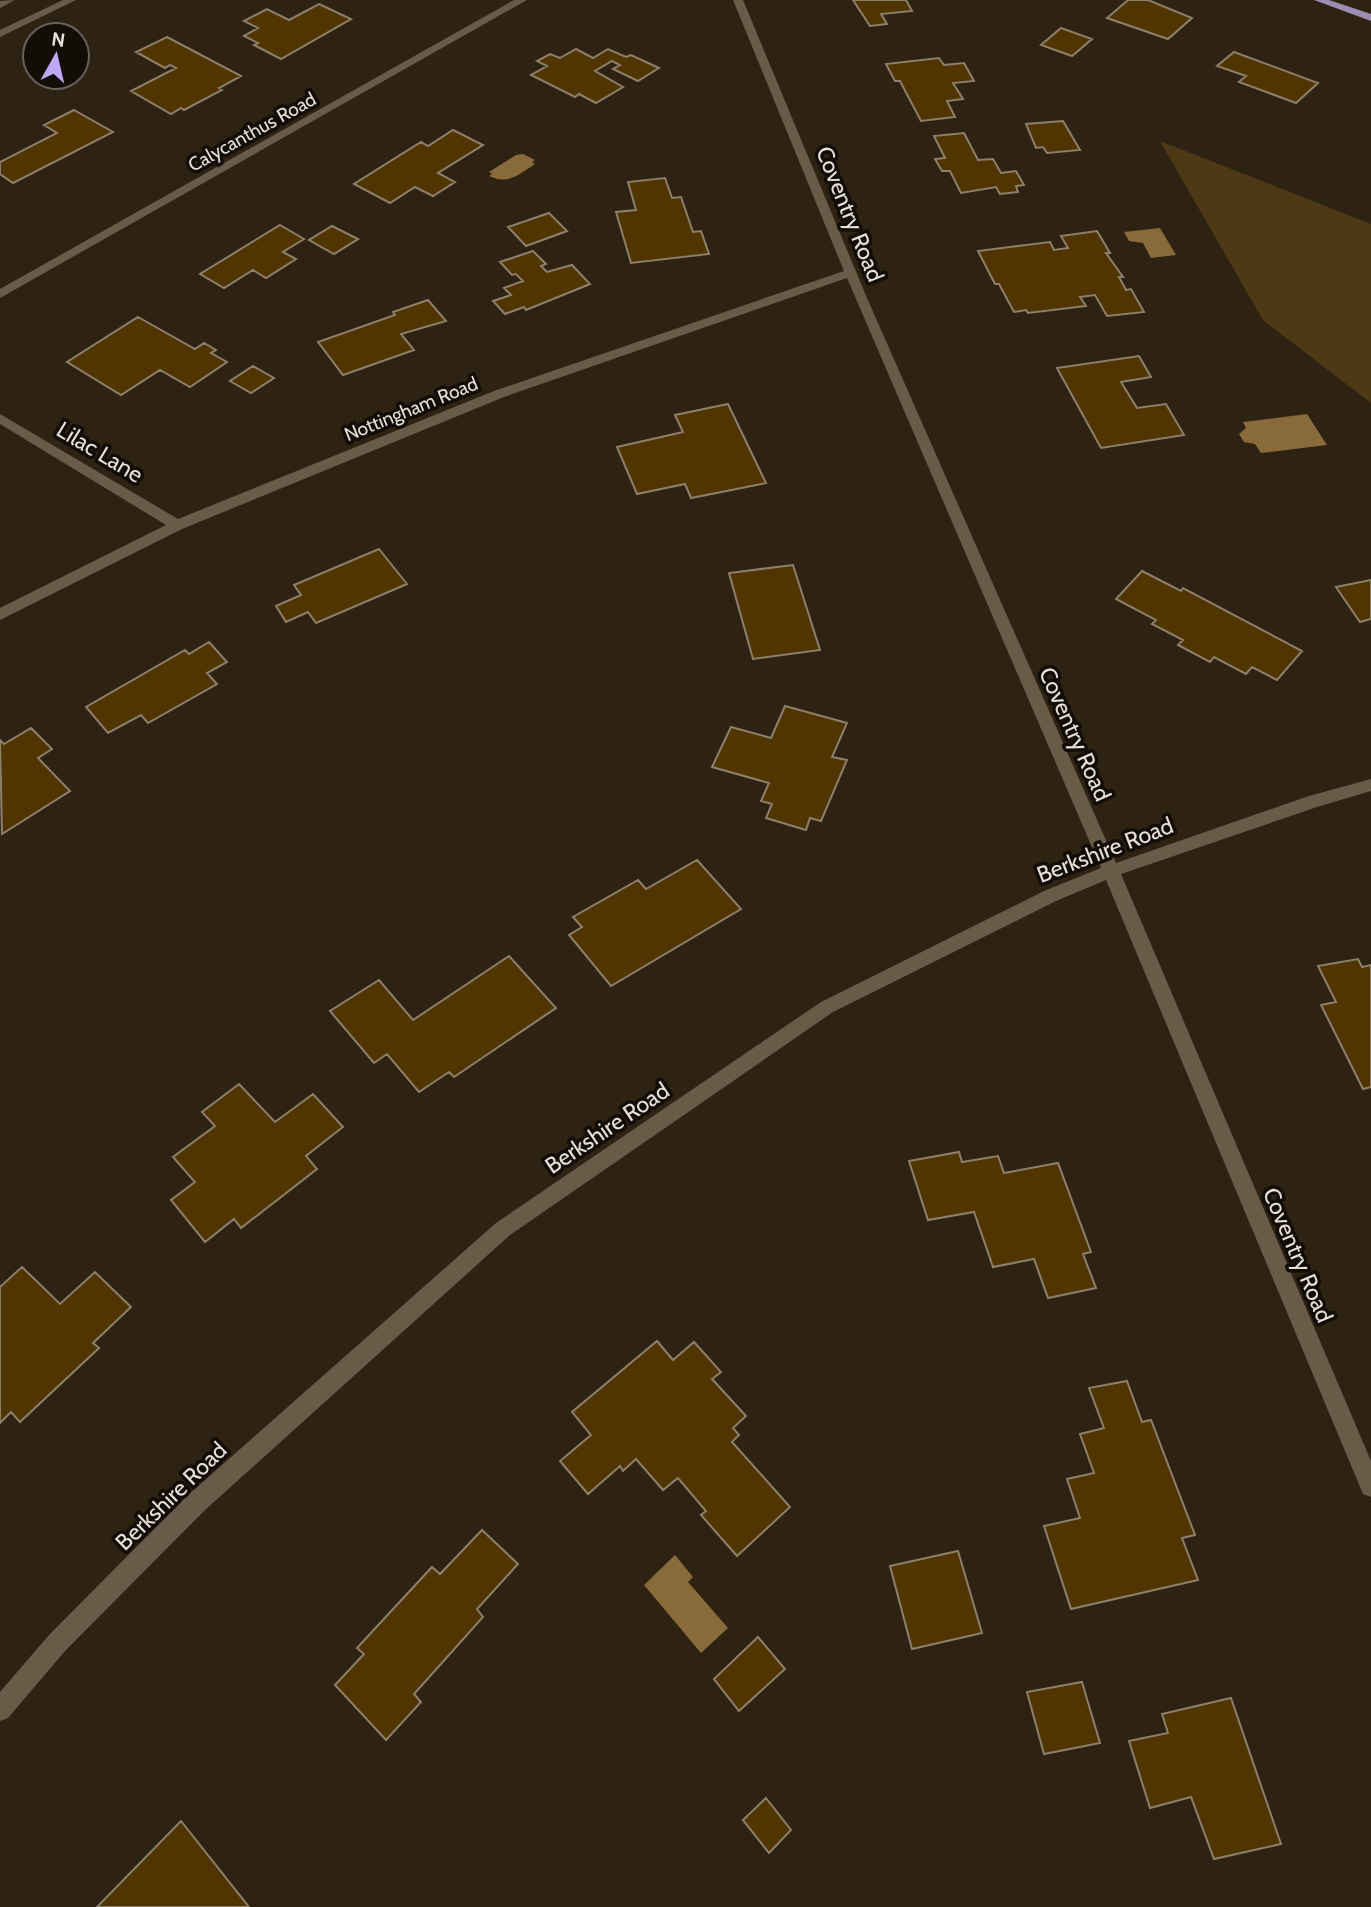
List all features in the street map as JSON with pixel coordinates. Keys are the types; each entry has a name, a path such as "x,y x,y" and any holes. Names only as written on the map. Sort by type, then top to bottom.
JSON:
{"main road":[{"path":"1319,0 1371,18"}],"street":[{"path":"0,5 10,0"},
{"path":"0,34 71,0"},
{"name":"Calycanthus Road","path":"0,294 522,0"},
{"name":"Coventry Road","path":"738,0 850,273 1111,871 1371,1486"},
{"name":"Nottingham Road","path":"0,615 177,524 499,394 850,273"},
{"name":"Lilac Lane","path":"0,418 177,524"},
{"name":"Berkshire Road","path":"0,1710 57,1643 196,1503 503,1229 827,1007 1050,895 1111,871 1315,801 1371,785"}],"shaded area":[{"path":"1160,141 1371,224 1371,403 1263,320"},
{"path":"523,154 535,160 532,162 535,164 507,179 489,176 492,174 489,172 516,155"},
{"path":"1160,228 1176,255 1151,258 1143,243 1129,241 1124,232"},
{"path":"1307,414 1327,445 1261,453 1255,444 1244,442 1239,434 1246,428 1243,422"},
{"path":"675,1555 693,1577 688,1582 728,1628 701,1653 644,1585"}],"building":[{"path":"853,0 906,0 912,11 881,14 887,24 870,26"},
{"path":"1128,0 1148,0 1192,18 1168,39 1107,18"},
{"path":"319,4 351,19 281,59 254,45 258,43 244,36 258,28 244,21 267,9 289,20"},
{"path":"1061,28 1092,39 1072,56 1041,45"},
{"path":"167,37 241,76 219,88 222,90 171,114 131,91 176,68 170,65 165,68 136,52"},
{"path":"576,49 593,58 608,49 626,57 631,55 659,68 638,81 613,69 620,65 612,61 595,71 623,87 596,103 579,94 575,97 531,75 547,66 537,61 550,54 560,58"},
{"path":"1234,52 1318,83 1296,103 1239,82 1246,76 1217,66"},
{"path":"939,58 944,65 964,63 974,81 953,83 963,99 947,101 955,117 921,121 900,81 895,81 886,64"},
{"path":"74,110 113,132 13,183 0,174 0,162 57,133 44,125"},
{"path":"1063,121 1080,150 1047,153 1043,147 1036,148 1026,124"},
{"path":"453,130 483,145 438,173 455,182 433,196 415,187 390,203 354,184 421,142 428,146"},
{"path":"964,133 978,160 993,159 1001,173 1016,171 1024,185 1016,186 1018,192 1000,194 996,187 961,193 950,171 942,171 935,159 945,158 934,136"},
{"path":"665,178 672,198 681,197 693,232 701,231 709,254 631,263 616,212 636,210 628,182"},
{"path":"549,213 567,231 526,246 508,227"},
{"path":"280,225 304,239 283,252 296,259 266,278 253,270 224,288 200,274"},
{"path":"332,226 358,239 334,254 309,240"},
{"path":"1097,231 1110,253 1106,253 1123,277 1119,277 1126,290 1131,289 1144,312 1107,316 1095,295 1080,297 1086,306 1028,313 1026,310 1014,312 999,284 995,284 978,251 1050,242 1054,250 1068,248 1061,236"},
{"path":"533,251 546,264 541,266 547,272 572,265 590,284 526,310 524,307 505,314 493,301 511,295 504,288 523,281 516,274 512,275 500,262"},
{"path":"428,300 446,321 401,334 414,350 343,375 318,342 395,315 393,312"},
{"path":"138,317 195,349 204,343 216,350 211,353 227,362 190,387 160,370 121,395 67,362"},
{"path":"1139,356 1151,377 1121,382 1137,408 1166,404 1184,435 1101,448 1057,368"},
{"path":"253,366 274,378 251,393 230,381"},
{"path":"728,404 766,483 691,498 685,484 637,494 617,447 683,432 675,415"},
{"path":"379,549 407,584 316,623 308,612 286,622 276,606 301,595 294,585"},
{"path":"793,565 820,650 753,659 729,573"},
{"path":"1142,571 1181,591 1183,588 1302,651 1277,680 1252,667 1246,674 1214,657 1210,662 1178,645 1183,640 1152,624 1156,620 1116,599"},
{"path":"1371,580 1371,619 1360,622 1336,587"},
{"path":"209,642 227,662 207,673 217,684 148,723 141,715 108,733 86,707 185,650 189,654"},
{"path":"785,706 847,723 832,757 847,760 821,821 810,818 806,830 766,818 772,804 761,801 769,783 712,767 731,727 771,738"},
{"path":"31,728 52,749 38,758 70,791 2,834 0,740 4,744"},
{"path":"697,860 741,909 611,986 569,935 582,927 573,917 638,880 646,889"},
{"path":"509,956 556,1008 454,1077 449,1072 419,1092 387,1054 374,1063 330,1011 379,980 413,1020"},
{"path":"1358,959 1362,967 1371,965 1371,1087 1363,1089 1321,1005 1336,1002 1318,966"},
{"path":"239,1084 275,1122 313,1094 343,1127 306,1156 317,1169 241,1228 234,1219 205,1242 171,1200 195,1182 173,1157 215,1126 202,1112"},
{"path":"959,1152 962,1162 998,1156 1004,1173 1058,1163 1091,1252 1083,1254 1096,1288 1048,1298 1034,1259 993,1267 974,1212 928,1220 909,1161"},
{"path":"22,1267 60,1304 95,1272 131,1307 93,1343 99,1348 20,1422 11,1412 0,1423 0,1287"},
{"path":"657,1341 673,1360 694,1342 721,1372 712,1379 746,1416 733,1428 739,1435 732,1442 790,1507 737,1556 701,1515 706,1511 678,1478 663,1490 636,1459 623,1471 620,1466 588,1494 560,1461 591,1435 572,1412"},
{"path":"1127,1381 1142,1422 1151,1420 1195,1535 1182,1538 1198,1580 1071,1609 1044,1526 1080,1518 1067,1479 1094,1473 1080,1434 1104,1428 1089,1388"},
{"path":"482,1530 518,1564 477,1609 483,1617 414,1694 421,1702 386,1740 335,1685 364,1654 357,1648 432,1567 440,1574"},
{"path":"958,1551 982,1633 912,1649 890,1566"},
{"path":"758,1637 785,1669 739,1711 714,1679"},
{"path":"1082,1682 1100,1743 1044,1754 1027,1692"},
{"path":"1231,1698 1281,1844 1214,1859 1191,1797 1150,1808 1129,1741 1168,1733 1162,1714"},
{"path":"766,1798 791,1830 769,1853 743,1820"},
{"path":"181,1821 249,1907 97,1907"}]}
